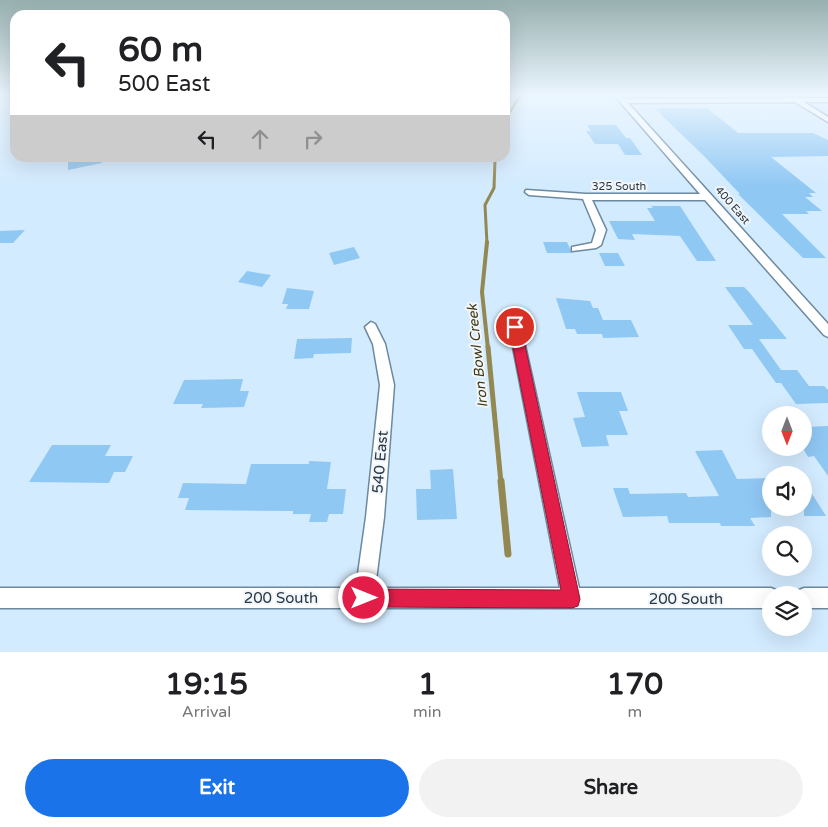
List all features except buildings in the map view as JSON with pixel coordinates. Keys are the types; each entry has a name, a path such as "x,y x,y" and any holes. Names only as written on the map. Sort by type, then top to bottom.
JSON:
{"street":[{"name":"400 East","path":"645,125 828,332"},
{"name":"325 South","path":"529,192 586,197 710,197"},
{"path":"576,249 596,245 601,230 586,197"},
{"name":"540 East","path":"364,598 375,517 387,385 379,344 371,327"},
{"path":"515,327 572,599"},
{"name":"200 South","path":"0,598 762,598"},
{"path":"812,598 828,598"}],"waterway":[{"name":"Iron Bowl Creek","path":"487,243 485,205 494,188 495,162"},
{"name":"Iron Bowl Creek","path":"487,243 482,292 488,349"},
{"name":"Iron Bowl Creek","path":"488,347 501,483"},
{"name":"Iron Bowl Creek","path":"501,481 508,554"}],"route":[{"path":"364,598 572,599 515,327"}]}
